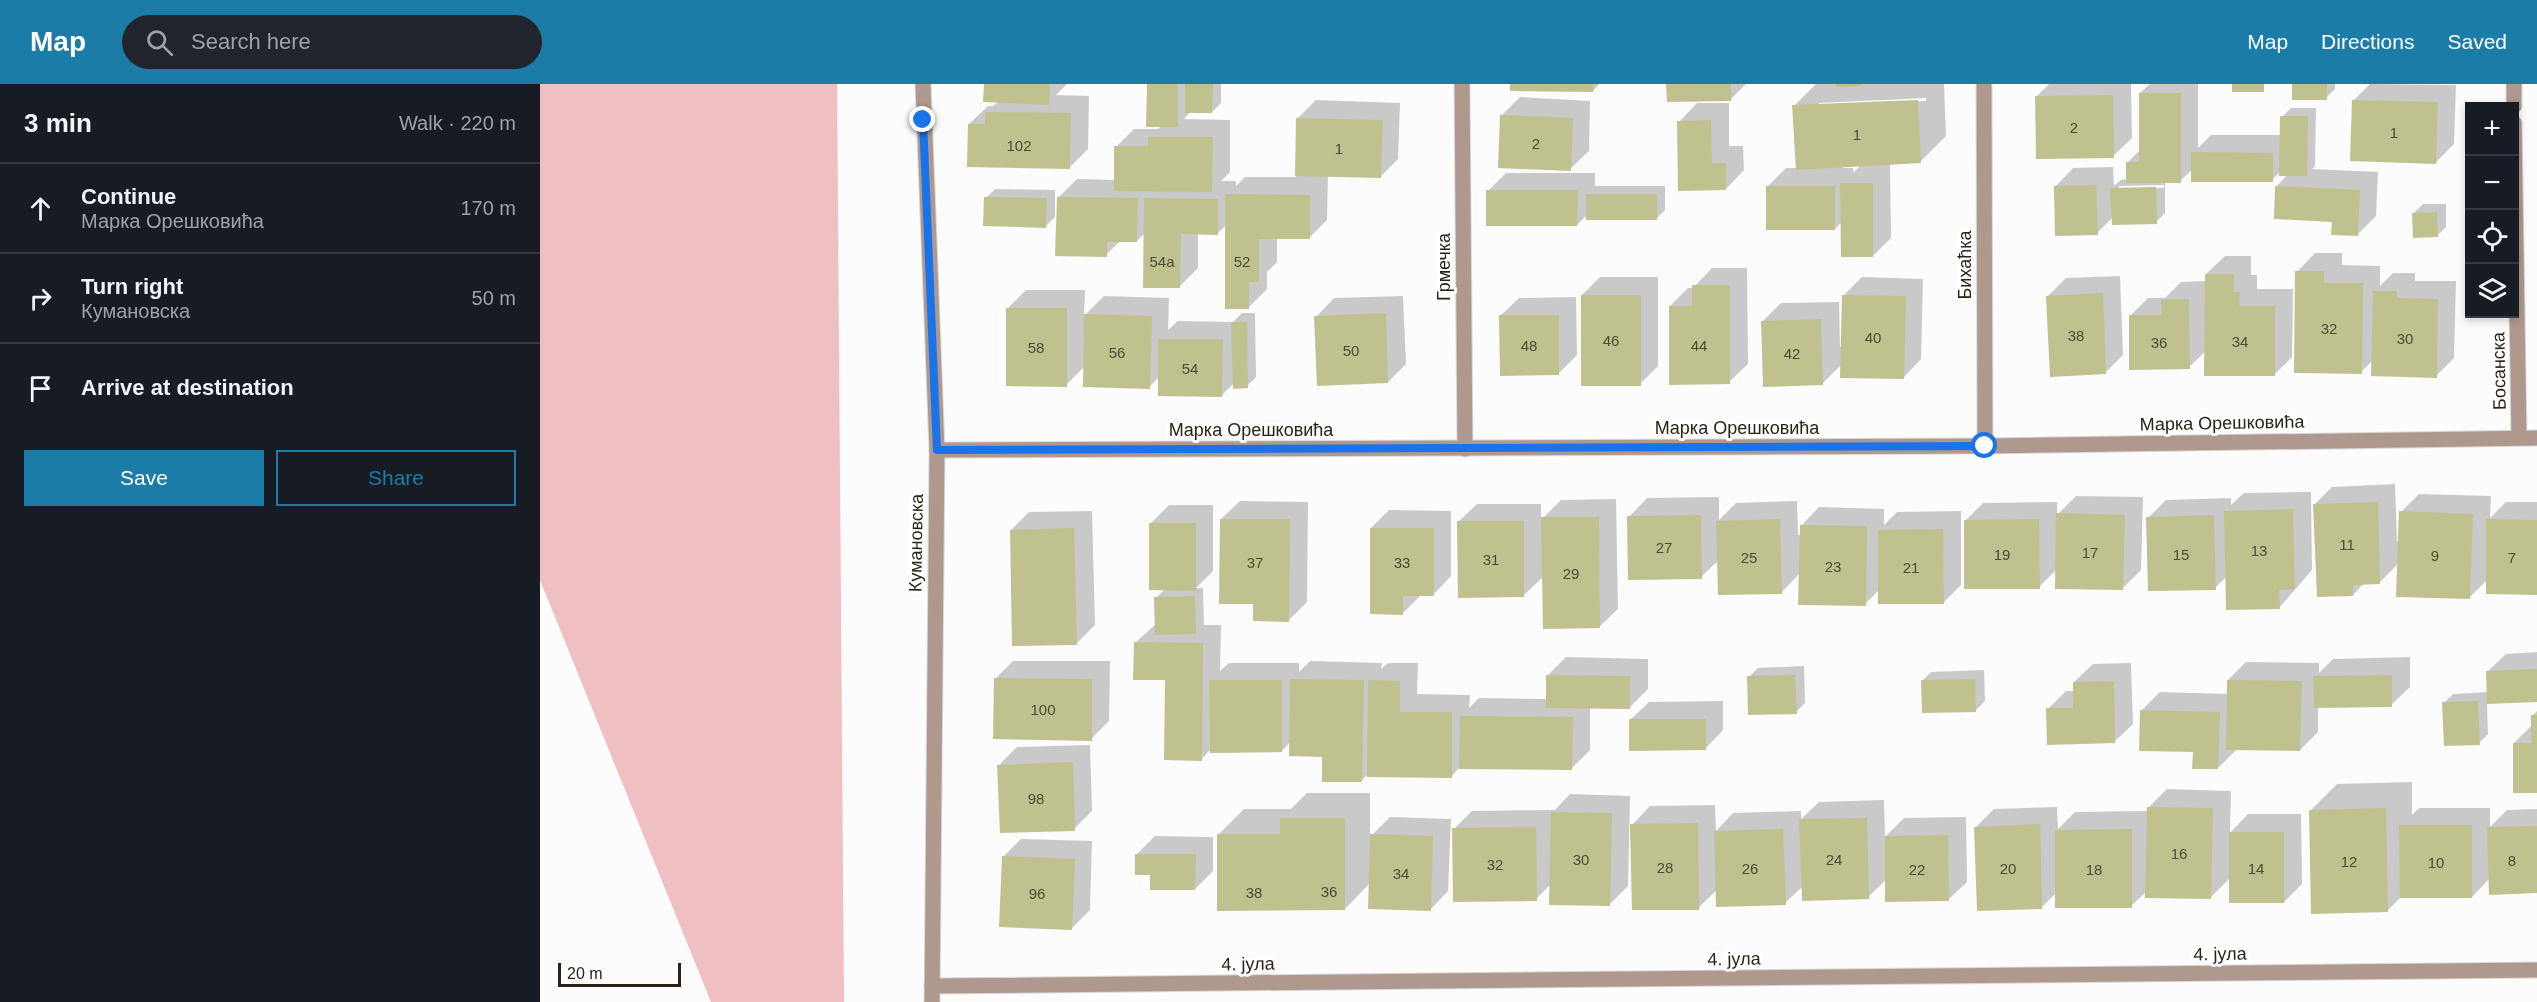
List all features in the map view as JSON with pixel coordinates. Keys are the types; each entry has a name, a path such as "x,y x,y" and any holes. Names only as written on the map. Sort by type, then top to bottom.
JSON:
{"street":[{"name":"Кумановска","path":"923,84 937,450 932,994"},
{"name":"Грмечка","path":"1462,84 1465,449"},
{"name":"Бихаћка","path":"1984,84 1985,446"},
{"path":"2514,84 2514,102"},
{"name":"Босанска","path":"2515,156 2519,437"},
{"name":"Марка Орешковића","path":"937,450 1985,446 2537,438"},
{"name":"4. јула","path":"932,994 2537,970"}],"shaded area":[{"path":"540,84 837,84 844,1002 711,1002 540,580"}],"building":[{"path":"984,84 1050,84 1049,105 983,102"},
{"path":"1147,84 1178,84 1178,127 1146,127"},
{"path":"1185,84 1213,84 1212,113 1185,113"},
{"path":"1510,84 1593,84 1593,92 1510,91"},
{"path":"1666,84 1731,84 1731,101 1667,102"},
{"path":"1836,84 1861,84 1861,86 1836,87"},
{"path":"2232,84 2264,84 2264,92 2232,92"},
{"path":"2292,84 2327,84 2327,100 2292,100"},
{"path":"2139,93 2181,93 2181,183 2126,183 2126,162 2139,162"},
{"path":"2113,95 2114,158 2036,159 2035,96"},
{"path":"1918,100 1921,163 1796,170 1792,105"},
{"path":"2352,100 2438,102 2436,164 2350,161"},
{"path":"985,112 1071,113 1070,169 967,167 968,124 985,124"},
{"path":"1500,115 1573,118 1571,171 1498,168"},
{"path":"2280,116 2308,116 2307,176 2279,176"},
{"path":"1296,118 1383,120 1381,178 1295,176"},
{"path":"1711,120 1712,163 1726,163 1726,190 1678,191 1677,121"},
{"path":"1148,137 1213,137 1212,192 1114,191 1114,146 1148,146"},
{"path":"2191,152 2273,153 2273,182 2191,182"},
{"path":"1840,183 1873,183 1873,257 1841,257"},
{"path":"2096,185 2098,235 2055,236 2054,186"},
{"path":"1766,186 1835,186 1835,230 1766,230"},
{"path":"2275,186 2360,190 2358,236 2331,235 2332,222 2274,219"},
{"path":"2156,187 2157,224 2112,225 2110,188"},
{"path":"1486,190 1578,190 1577,226 1486,226"},
{"path":"1225,194 1310,195 1310,239 1259,239 1259,282 1249,282 1249,309 1225,309"},
{"path":"1586,194 1657,194 1657,220 1586,220"},
{"path":"984,197 1047,198 1046,228 983,226"},
{"path":"1057,197 1138,198 1137,242 1107,242 1107,257 1055,256"},
{"path":"1144,198 1218,199 1218,235 1181,234 1180,288 1143,288"},
{"path":"2437,212 2438,237 2413,238 2412,213"},
{"path":"2295,271 2324,271 2324,283 2363,283 2362,374 2294,373"},
{"path":"2205,274 2234,274 2234,292 2240,292 2239,306 2275,306 2275,376 2204,376"},
{"path":"1692,285 1730,285 1730,384 1669,385 1669,306 1692,306"},
{"path":"2373,291 2397,291 2397,298 2438,299 2437,378 2371,376"},
{"path":"2103,293 2106,374 2050,377 2046,296"},
{"path":"1581,295 1641,295 1641,386 1581,386"},
{"path":"1842,295 1906,296 1904,379 1840,378"},
{"path":"2189,299 2190,369 2129,370 2129,315 2162,315 2161,300"},
{"path":"1006,308 1067,308 1067,387 1006,386"},
{"path":"1386,313 1388,383 1317,386 1314,316"},
{"path":"1084,314 1152,316 1150,389 1083,387"},
{"path":"1499,315 1559,315 1559,375 1500,376"},
{"path":"1821,319 1823,385 1763,387 1761,321"},
{"path":"1231,322 1247,322 1248,388 1233,389"},
{"path":"1158,339 1223,339 1222,397 1158,396"},
{"path":"2378,502 2380,584 2353,585 2353,596 2317,597 2313,504"},
{"path":"2293,509 2295,589 2279,590 2280,609 2226,610 2224,511"},
{"path":"2399,511 2473,514 2470,599 2396,597"},
{"path":"2056,513 2125,515 2123,590 2055,589"},
{"path":"1701,515 1702,579 1628,580 1627,516"},
{"path":"2214,515 2216,590 2148,591 2146,517"},
{"path":"1541,517 1599,517 1600,628 1543,629"},
{"path":"1220,519 1290,519 1289,622 1253,621 1253,604 1219,604"},
{"path":"1780,519 1782,594 1718,595 1716,521"},
{"path":"2039,519 2040,589 1964,589 1964,520"},
{"path":"2486,519 2537,520 2537,595 2486,594"},
{"path":"1457,521 1524,521 1524,597 1458,598"},
{"path":"1149,523 1196,523 1196,591 1149,590"},
{"path":"1800,525 1867,526 1866,606 1798,605"},
{"path":"1074,528 1077,645 1012,646 1010,530"},
{"path":"1370,528 1434,528 1434,596 1403,596 1403,615 1370,614"},
{"path":"1943,529 1944,604 1878,604 1878,530"},
{"path":"1195,596 1196,634 1155,635 1154,597"},
{"path":"1134,642 1203,643 1202,761 1164,760 1165,680 1133,680"},
{"path":"2537,669 2537,702 2487,704 2486,671"},
{"path":"1546,675 1630,676 1630,709 1546,708"},
{"path":"1795,675 1797,714 1748,715 1747,676"},
{"path":"2392,675 2392,707 2314,708 2313,676"},
{"path":"994,678 1092,679 1092,741 993,739"},
{"path":"1290,679 1364,680 1362,782 1322,782 1322,757 1289,756"},
{"path":"1975,679 1976,712 1922,713 1921,680"},
{"path":"1209,680 1282,680 1282,752 1210,753"},
{"path":"1368,680 1400,681 1400,712 1452,712 1452,778 1367,777"},
{"path":"2227,680 2302,681 2300,751 2226,750"},
{"path":"2114,681 2115,743 2047,745 2046,708 2073,708 2073,682"},
{"path":"2478,701 2480,745 2444,746 2442,702"},
{"path":"2140,710 2220,712 2218,769 2192,769 2193,752 2139,751"},
{"path":"2531,715 2537,715 2537,793 2513,793 2513,743 2531,743"},
{"path":"1460,716 1573,717 1572,770 1459,769"},
{"path":"1629,719 1706,719 1706,750 1629,751"},
{"path":"1073,762 1075,831 1000,833 997,765"},
{"path":"2147,807 2213,808 2211,899 2145,898"},
{"path":"2386,808 2388,912 2311,914 2309,810"},
{"path":"1551,812 1612,813 1610,906 1549,905"},
{"path":"1280,818 1345,818 1345,910 1217,911 1217,834 1280,834"},
{"path":"1867,818 1869,899 1802,901 1799,819"},
{"path":"1698,823 1699,910 1632,910 1630,824"},
{"path":"2040,824 2042,909 1977,911 1974,827"},
{"path":"2399,825 2472,825 2472,898 2400,898"},
{"path":"2537,826 2537,893 2489,895 2487,827"},
{"path":"1536,827 1537,901 1453,902 1452,828"},
{"path":"1783,829 1786,905 1716,907 1714,831"},
{"path":"2132,829 2132,908 2055,908 2055,830"},
{"path":"2229,832 2284,832 2284,903 2229,903"},
{"path":"1370,834 1433,836 1431,911 1368,909"},
{"path":"1948,835 1949,901 1885,902 1885,836"},
{"path":"1135,854 1196,854 1195,890 1150,890 1150,875 1135,875"},
{"path":"1002,856 1075,859 1072,930 999,927"}],"route":[{"path":"923,120 937,450 1985,446"}]}
